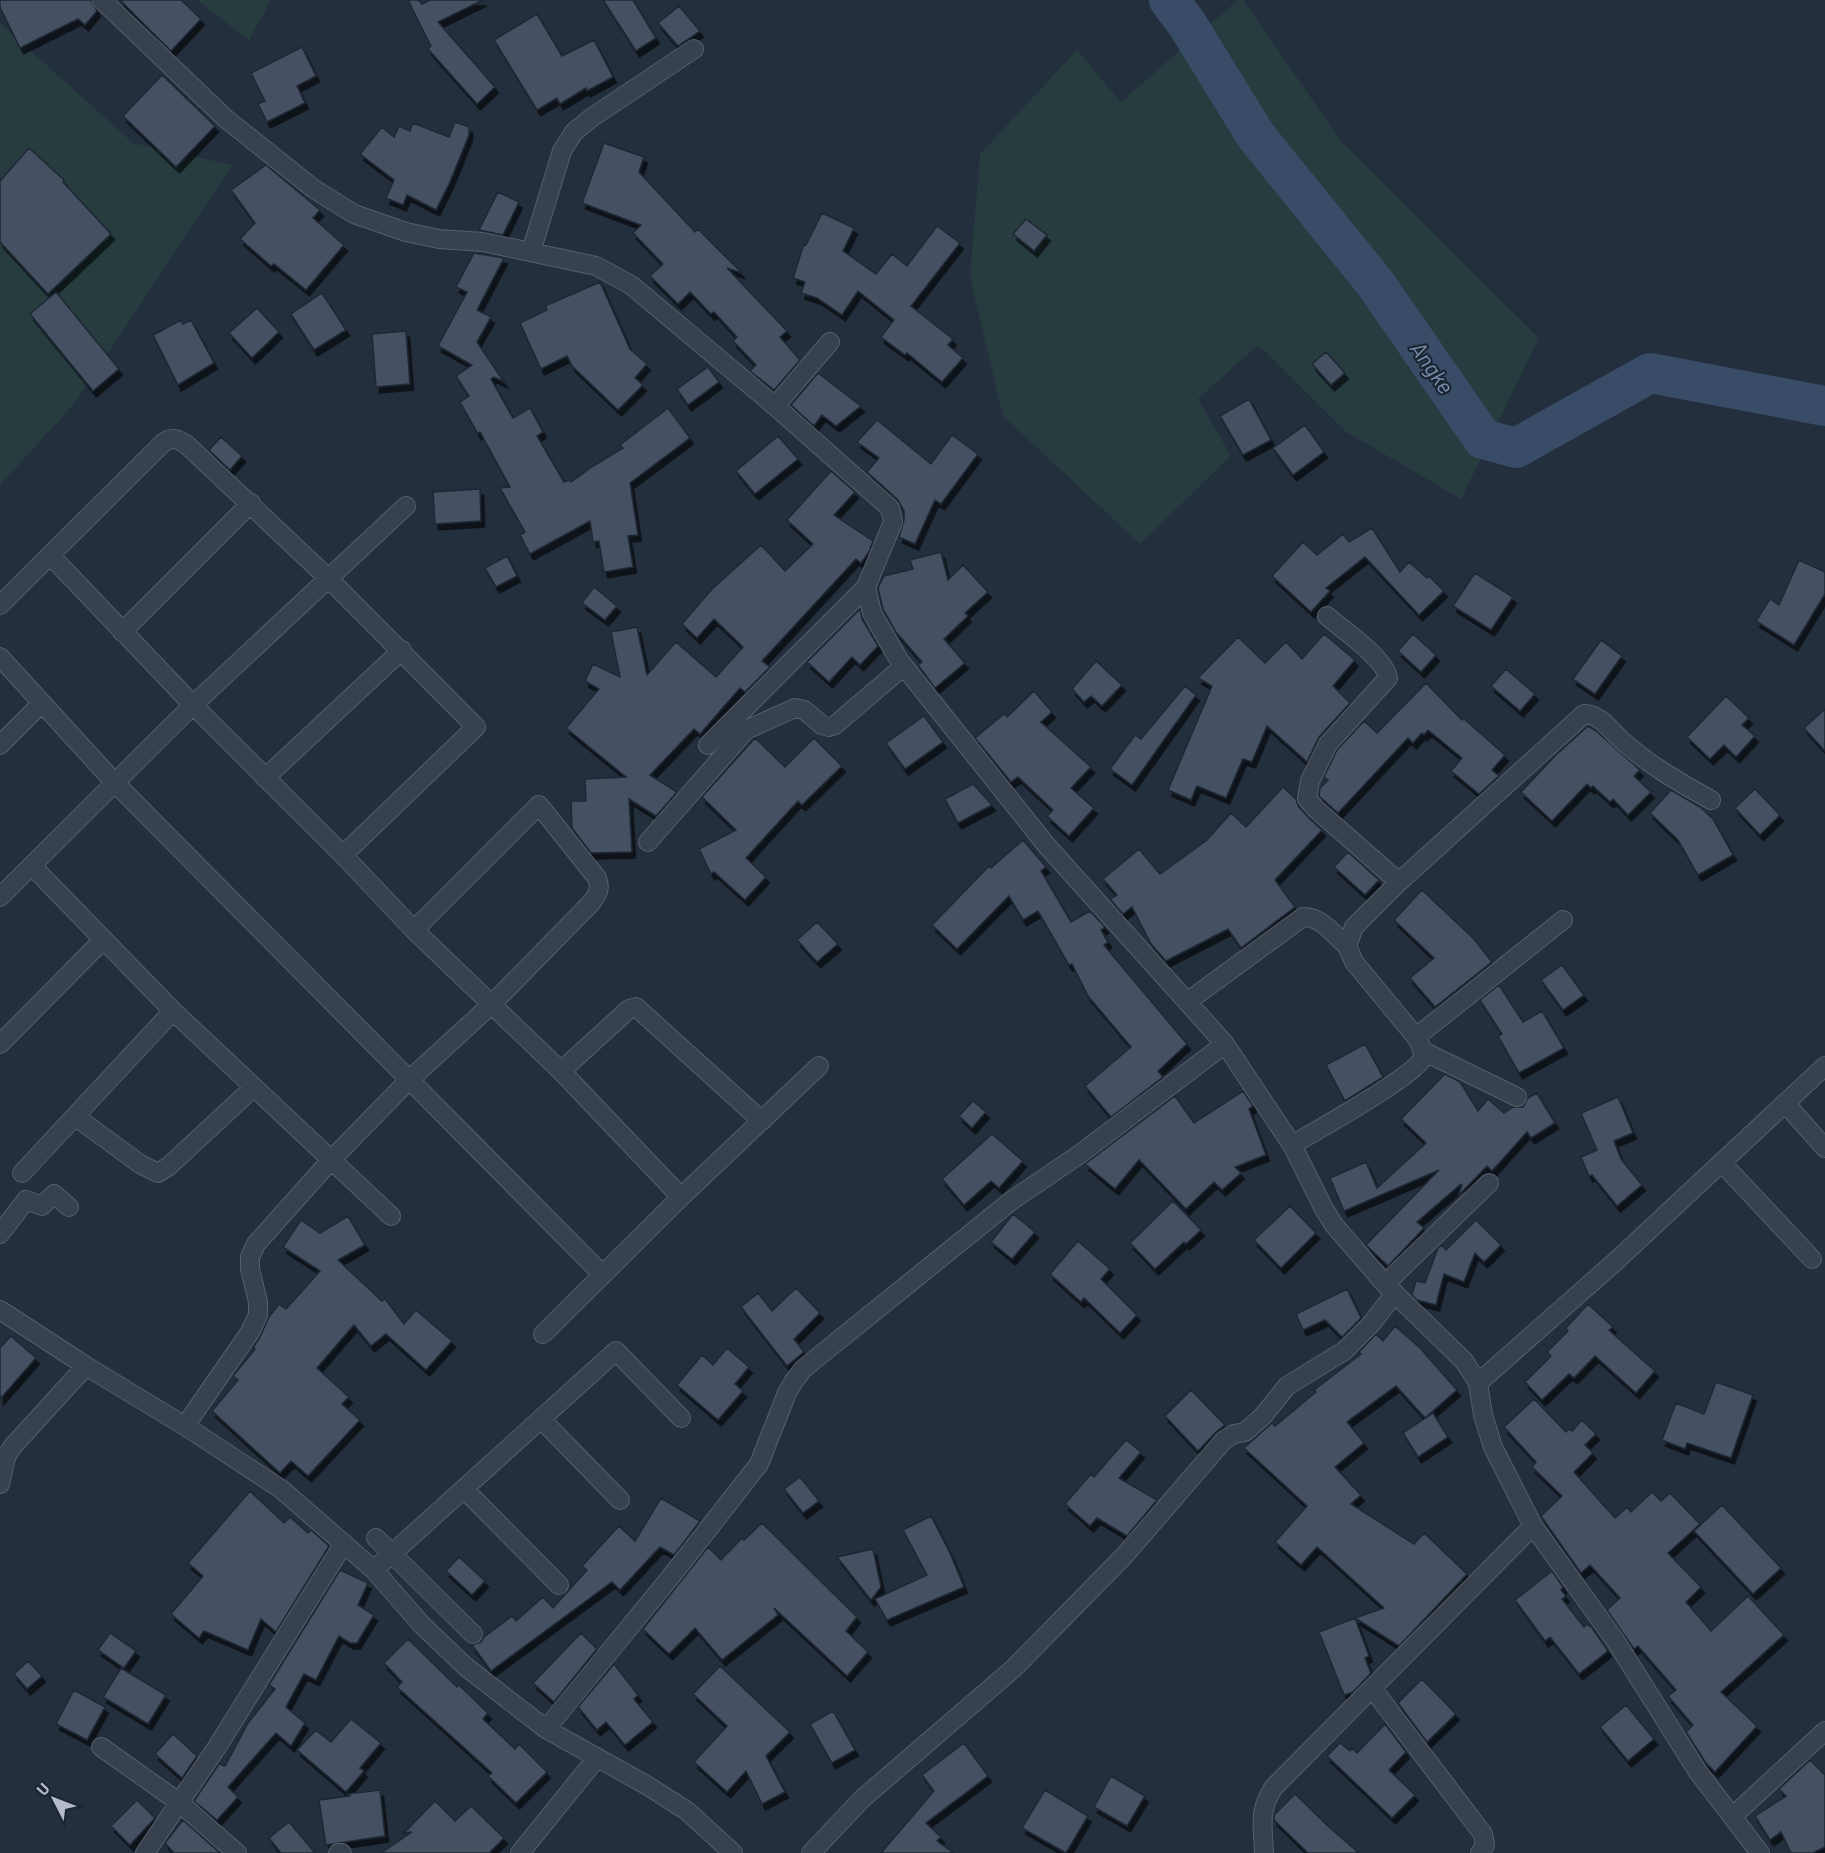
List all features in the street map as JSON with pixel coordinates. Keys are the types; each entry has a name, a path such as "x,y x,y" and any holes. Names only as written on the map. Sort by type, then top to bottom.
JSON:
{"street":[{"path":"102,0 225,118 314,189 354,214 406,232 439,239 483,242 596,266 631,285 775,406 890,508 893,522 866,587 708,745"},
{"path":"531,252 562,151 574,132 591,118 694,49"},
{"path":"775,406 830,342"},
{"path":"0,605 169,438 177,438 187,445 251,502 402,650 476,727 344,855"},
{"path":"122,632 251,502"},
{"path":"0,897 193,705 406,506"},
{"path":"50,555 264,778 344,855 414,930 561,1071 681,1197"},
{"path":"866,587 872,613 904,666 1047,846 1225,1044 1292,1145 1334,1225 1390,1289 1464,1361 1478,1383 1483,1416 1493,1447 1533,1526 1615,1640 1698,1772 1760,1853"},
{"path":"1327,616 1379,661 1387,670 1388,678 1328,744 1310,781 1307,799 1399,882"},
{"path":"264,778 402,650"},
{"path":"0,657 116,783 602,1274"},
{"path":"648,842 746,730 795,708 804,710 822,725 829,727 834,725 904,666"},
{"path":"0,745 42,704"},
{"path":"1347,946 1354,927 1399,882 1584,714 1598,718 1665,775 1711,800"},
{"path":"185,1426 249,1332 258,1315 258,1302 250,1269 250,1257 256,1244 331,1160 409,1080 491,1005 598,893 600,885 597,878 539,805 414,930"},
{"path":"32,866 173,1011 391,1216"},
{"path":"1187,1002 1303,917 1311,917 1347,946 1354,962 1420,1044 1517,1097"},
{"path":"1420,1044 1563,920"},
{"path":"0,1044 103,940"},
{"path":"561,1071 629,1009 636,1007 762,1121"},
{"path":"22,1173 173,1011"},
{"path":"546,1729 739,1492 762,1459 787,1393 803,1369 1011,1201 1080,1154 1225,1044"},
{"path":"1292,1145 1400,1079 1422,1059 1420,1044"},
{"path":"543,1334 681,1197 819,1066"},
{"path":"1478,1383 1616,1261 1825,1066"},
{"path":"76,1117 140,1164 158,1173 169,1166 254,1087"},
{"path":"1785,1103 1825,1148"},
{"path":"1722,1163 1812,1259"},
{"path":"811,1853 862,1799 1014,1668 1124,1556 1224,1440 1234,1434 1245,1432 1263,1416 1287,1386 1344,1350 1372,1323 1390,1289 1489,1183"},
{"path":"0,1234 26,1200 42,1206 54,1194 69,1207"},
{"path":"0,1310 281,1489 374,1570 422,1624 466,1667 546,1729 648,1786 687,1812 733,1853"},
{"path":"374,1570 616,1351 681,1419"},
{"path":"0,1484 6,1457 13,1446 86,1366"},
{"path":"541,1419 620,1500"},
{"path":"464,1489 559,1585"},
{"path":"1264,1853 1265,1801 1274,1788 1533,1526"},
{"path":"376,1538 472,1634"},
{"path":"145,1853 217,1747 344,1543"},
{"path":"1372,1688 1483,1834 1485,1845 1480,1853"},
{"path":"1733,1816 1825,1731"},
{"path":"101,1747 180,1803 237,1853"},
{"path":"520,1853 596,1759"}],"green space":[{"path":"197,0 271,0 249,40"},
{"path":"1238,0 1243,0 1341,141 1539,338 1461,499 1345,431 1258,345 1198,399 1231,456 1140,544 1003,416 970,277 980,154 1077,50 1121,102"},
{"path":"0,23 133,143 233,165 74,404 0,485"}],"building":[{"path":"0,0 91,0 97,11 85,25 78,19 20,48 0,7"},
{"path":"120,0 181,0 201,19 171,51"},
{"path":"408,0 418,0 422,4 430,0 483,0 438,22 495,87 477,104 428,49 431,46"},
{"path":"603,0 633,0 656,38 636,51"},
{"path":"679,6 700,31 678,46 658,23"},
{"path":"537,14 562,56 594,40 613,77 587,91 586,88 560,104 557,98 537,110 494,40"},
{"path":"302,47 316,76 297,86 305,103 267,122 258,104 265,101 251,73"},
{"path":"162,75 215,126 176,167 123,116"},
{"path":"455,122 469,127 469,135 436,210 407,195 403,205 386,198 394,180 360,154 382,127 394,137 399,126 410,131 413,123 449,137"},
{"path":"604,143 644,157 639,172 695,232 698,229 742,273 727,268 787,331 780,337 800,360 774,390 750,371 756,365 733,341 737,337 714,312 711,314 690,292 678,304 650,276 663,264 633,233 641,225 582,203"},
{"path":"29,148 64,180 63,182 111,234 48,294 0,242 0,181"},
{"path":"266,165 320,210 313,218 344,245 306,290 274,264 271,266 240,239 255,223 231,190"},
{"path":"498,192 519,202 503,235 479,230"},
{"path":"822,213 854,228 843,251 876,274 892,254 907,266 937,226 960,243 911,306 953,339 948,345 963,358 942,382 907,353 905,355 881,337 894,320 858,291 842,315 817,298 801,293 805,282 793,278 804,244 806,245"},
{"path":"1026,219 1047,235 1034,251 1013,234"},
{"path":"474,253 504,258 477,310 491,317 477,342 504,382 494,377 491,379 513,418 530,408 543,432 537,436 564,482 569,480 571,482 623,448 620,445 668,408 690,438 630,483 638,535 628,536 633,567 604,572 599,541 593,542 590,521 530,554 520,535 525,532 500,488 510,487 480,432 478,434 460,402 469,396 456,376 472,365 438,346 467,292 456,287"},
{"path":"600,282 630,349 647,364 635,378 643,385 618,410 572,366 567,356 541,369 520,323 547,310 545,306"},
{"path":"56,292 119,369 93,391 30,314"},
{"path":"322,293 346,330 314,350 291,314"},
{"path":"257,308 279,332 252,358 229,333"},
{"path":"181,320 183,324 191,320 214,363 178,385 153,335"},
{"path":"406,331 410,384 376,387 372,334"},
{"path":"1326,352 1345,373 1331,385 1312,364"},
{"path":"708,367 719,382 688,405 677,389"},
{"path":"818,373 861,406 836,426 822,415 814,426 791,405"},
{"path":"1249,399 1271,440 1243,455 1220,416"},
{"path":"877,420 931,464 952,435 978,454 941,504 935,500 915,544 899,537 904,511 898,500 867,472 879,458 857,442"},
{"path":"1305,425 1324,452 1293,475 1273,448"},
{"path":"778,436 798,459 755,494 736,471"},
{"path":"221,437 242,456 230,470 209,450"},
{"path":"831,471 855,492 834,515 873,541 869,552 861,563 856,559 762,661 770,667 745,692 740,688 700,734 694,729 650,775 677,792 656,816 629,799 632,852 591,853 572,828 571,801 586,801 585,779 626,777 566,728 599,689 585,681 593,664 620,677 611,632 637,627 647,675 676,642 716,677 743,647 714,619 697,638 682,624 712,589 761,545 785,571 813,544 787,520"},
{"path":"480,489 481,521 435,524 433,492"},
{"path":"1372,528 1400,572 1409,562 1427,578 1429,576 1444,591 1419,615 1365,557 1326,588 1330,591 1311,612 1272,576 1303,542 1317,555 1343,534 1349,542"},
{"path":"941,552 948,580 963,565 988,592 965,613 968,616 944,639 965,663 935,688 918,665 922,662 896,632 883,609 878,588 884,576 913,569 910,560"},
{"path":"507,556 517,576 496,587 485,568"},
{"path":"1799,560 1825,572 1825,594 1794,645 1756,621 1770,599 1779,605"},
{"path":"1475,573 1513,597 1491,630 1453,606"},
{"path":"594,587 617,606 605,620 582,603"},
{"path":"860,609 862,619 878,646 860,665 852,657 829,682 807,662"},
{"path":"1324,634 1355,660 1333,686 1350,703 1319,737 1307,762 1267,726 1252,762 1243,759 1226,798 1197,786 1191,800 1168,790 1212,686 1198,678 1238,637 1265,663 1286,642 1302,659"},
{"path":"1413,634 1436,655 1421,672 1398,651"},
{"path":"1601,640 1622,656 1595,694 1573,679"},
{"path":"1096,661 1122,685 1102,706 1091,696 1084,702 1072,689"},
{"path":"1506,669 1535,694 1520,711 1491,686"},
{"path":"1426,683 1462,720 1463,718 1505,755 1492,770 1499,776 1479,794 1451,771 1462,758 1428,730 1413,743 1408,738 1338,813 1319,796 1320,788 1328,780 1324,777 1337,750 1364,721 1377,733"},
{"path":"1185,686 1196,695 1132,785 1110,769 1135,735 1141,739"},
{"path":"1034,691 1052,712 1041,722 1091,767 1071,788 1094,808 1069,836 1047,816 1053,810 1018,777 1011,782 975,738 1004,714 1007,717"},
{"path":"1726,696 1749,718 1742,725 1755,736 1736,757 1724,745 1710,759 1687,737"},
{"path":"1825,709 1825,751 1804,728"},
{"path":"924,716 943,742 905,769 886,743"},
{"path":"1588,726 1640,770 1634,776 1651,792 1628,815 1613,799 1610,802 1593,786 1591,788 1587,784 1552,821 1521,792"},
{"path":"755,738 785,767 814,738 842,766 802,805 798,801 746,858 766,877 745,900 714,872 711,874 699,849 736,830 702,797"},
{"path":"973,784 992,805 958,823 945,799"},
{"path":"1283,787 1322,830 1275,880 1295,907 1241,948 1228,929 1166,961 1151,944 1132,907 1123,914 1110,899 1117,895 1103,879 1139,849 1160,874 1207,840 1231,813 1246,827"},
{"path":"1755,789 1780,815 1760,835 1735,808"},
{"path":"1671,790 1700,807 1713,819 1733,855 1698,875 1678,840 1650,813"},
{"path":"1023,840 1046,867 1041,871 1071,922 1090,911 1105,927 1101,930 1108,942 1104,945 1187,1044 1158,1071 1163,1077 1111,1117 1085,1086 1131,1047 1088,996 1072,964 1069,965 1038,911 1023,920 1009,896 957,949 932,925 989,866 991,868"},
{"path":"1348,852 1379,880 1365,895 1334,867"},
{"path":"1422,890 1474,939 1492,962 1435,1007 1410,978 1434,958 1394,920"},
{"path":"817,922 838,944 817,962 797,940"},
{"path":"1562,965 1584,995 1563,1010 1541,980"},
{"path":"1499,985 1523,1022 1542,1011 1564,1048 1519,1073 1498,1036 1502,1034 1480,1000"},
{"path":"1365,1044 1383,1077 1345,1101 1326,1065"},
{"path":"1445,1074 1460,1082 1478,1111 1488,1099 1504,1113 1513,1107 1523,1107 1528,1098 1537,1093 1555,1123 1531,1138 1527,1132 1492,1171 1487,1166 1458,1196 1461,1184 1417,1222 1424,1228 1388,1266 1366,1245 1439,1170 1344,1211 1330,1178 1366,1162 1377,1188 1426,1143 1401,1119"},
{"path":"1243,1091 1253,1106 1249,1109 1266,1155 1235,1167 1241,1173 1222,1190 1214,1182 1186,1209 1139,1160 1115,1189 1085,1164 1175,1096 1194,1123"},
{"path":"1618,1097 1633,1133 1614,1141 1621,1159 1642,1185 1617,1206 1592,1175 1589,1176 1581,1157 1597,1150 1581,1113"},
{"path":"973,1101 986,1112 972,1128 959,1116"},
{"path":"992,1134 1023,1161 999,1188 991,1181 964,1205 942,1179"},
{"path":"1173,1201 1201,1230 1186,1244 1184,1242 1155,1269 1130,1243"},
{"path":"1290,1206 1316,1233 1281,1268 1254,1240"},
{"path":"1013,1214 1035,1232 1012,1259 991,1242"},
{"path":"348,1216 365,1245 338,1260 382,1301 385,1299 404,1324 416,1310 452,1341 426,1370 386,1334 371,1346 354,1325 317,1368 349,1397 342,1404 360,1420 308,1476 291,1461 280,1473 212,1411 238,1380 233,1376 255,1349 253,1348 269,1317 279,1304 286,1309 320,1271 283,1247 301,1220 320,1233"},
{"path":"1476,1220 1501,1245 1484,1262 1475,1253 1464,1282 1444,1274 1436,1305 1417,1300 1412,1295 1416,1281 1425,1283 1438,1248 1441,1245 1446,1250"},
{"path":"1078,1241 1110,1269 1101,1279 1137,1315 1120,1333 1084,1298 1081,1302 1050,1274"},
{"path":"796,1288 820,1313 794,1339 804,1352 787,1366 741,1307 758,1293 772,1311"},
{"path":"1347,1289 1361,1318 1342,1337 1325,1320 1303,1330 1296,1314"},
{"path":"1588,1304 1613,1327 1609,1330 1655,1371 1636,1393 1595,1356 1574,1378 1569,1374 1542,1400 1525,1382 1551,1356 1547,1352 1568,1331 1566,1328"},
{"path":"1395,1326 1420,1348 1457,1390 1425,1418 1396,1386 1347,1422 1364,1443 1335,1467 1361,1495 1351,1504 1414,1544 1424,1533 1467,1574 1399,1646 1355,1618 1384,1608 1317,1547 1301,1565 1275,1542 1307,1506 1244,1448 1272,1423 1275,1426 1316,1392 1314,1390 1361,1354 1359,1352 1376,1334 1383,1341"},
{"path":"11,1336 36,1358 0,1399 0,1348"},
{"path":"727,1348 749,1367 735,1384 743,1391 718,1420 677,1385 702,1355 713,1365"},
{"path":"1716,1382 1753,1395 1731,1458 1687,1443 1685,1449 1662,1440 1676,1403 1704,1414"},
{"path":"1191,1390 1225,1425 1198,1451 1165,1416"},
{"path":"1534,1399 1566,1432 1569,1429 1572,1431 1582,1420 1596,1434 1585,1445 1593,1453 1574,1472 1615,1518 1627,1507 1631,1512 1652,1492 1661,1501 1670,1493 1700,1524 1668,1553 1701,1587 1686,1602 1711,1631 1748,1596 1784,1635 1721,1692 1757,1726 1715,1772 1706,1763 1686,1732 1693,1725 1668,1696 1676,1690 1638,1646 1634,1649 1607,1610 1620,1598 1590,1565 1581,1573 1541,1516 1562,1496 1532,1467 1536,1462 1504,1427"},
{"path":"1433,1413 1448,1437 1418,1457 1403,1433"},
{"path":"1126,1440 1141,1452 1119,1478 1157,1500 1127,1536 1097,1518 1090,1526 1065,1504 1091,1474 1094,1477"},
{"path":"800,1477 819,1501 803,1513 784,1489"},
{"path":"250,1491 284,1523 290,1517 308,1533 311,1530 329,1546 276,1632 261,1619 248,1650 204,1631 199,1638 171,1614 203,1576 188,1563"},
{"path":"661,1498 700,1521 674,1555 660,1547 620,1590 612,1582 491,1671 472,1645 481,1642 484,1637 512,1616 516,1621 543,1597 553,1608 587,1570 582,1566 619,1526 635,1541"},
{"path":"1722,1505 1781,1568 1753,1594 1694,1531"},
{"path":"931,1516 964,1587 887,1620 875,1599 927,1575 903,1530"},
{"path":"762,1523 857,1617 846,1631 868,1652 847,1676 774,1608 778,1615 722,1660 695,1628 669,1654 643,1629 708,1547 721,1560 742,1538 744,1540"},
{"path":"873,1549 881,1587 871,1600 837,1557"},
{"path":"459,1557 485,1581 472,1595 446,1571"},
{"path":"340,1570 368,1583 358,1605 374,1615 357,1643 350,1643 339,1636 316,1680 304,1674 286,1707 305,1723 291,1746 276,1733 228,1787 238,1797 217,1820 194,1801 219,1764 225,1766 248,1723 275,1689 269,1685"},
{"path":"1552,1571 1563,1587 1561,1590 1566,1596 1562,1599 1584,1627 1587,1624 1590,1625 1608,1651 1579,1674 1550,1637 1545,1641 1515,1600"},
{"path":"1355,1618 1369,1656 1365,1658 1371,1673 1353,1692 1344,1695 1319,1632"},
{"path":"110,1633 136,1651 124,1668 98,1650"},
{"path":"581,1633 597,1649 554,1702 533,1683"},
{"path":"408,1639 457,1687 459,1685 488,1713 483,1719 515,1749 519,1744 547,1772 516,1803 488,1776 492,1773 397,1687 402,1682 384,1663"},
{"path":"28,1661 42,1676 27,1689 14,1674"},
{"path":"614,1664 638,1695 634,1699 653,1722 625,1745 606,1722 597,1730 578,1707"},
{"path":"720,1666 790,1732 766,1756 785,1792 762,1804 746,1771 727,1792 694,1762 727,1726 693,1694"},
{"path":"121,1668 166,1695 148,1724 103,1697"},
{"path":"1422,1679 1456,1714 1427,1742 1398,1703"},
{"path":"74,1690 105,1707 87,1740 56,1724"},
{"path":"1626,1705 1654,1739 1628,1761 1600,1727"},
{"path":"833,1711 855,1750 832,1763 810,1724"},
{"path":"351,1719 381,1743 360,1768 364,1771 346,1792 297,1750 315,1731 331,1742"},
{"path":"1385,1724 1406,1752 1389,1770 1415,1795 1392,1818 1327,1756 1340,1743 1350,1751 1352,1748 1357,1753"},
{"path":"173,1734 197,1756 182,1778 155,1754"},
{"path":"964,1743 988,1776 926,1823 941,1837 937,1841 954,1853 881,1853 934,1791 922,1775"},
{"path":"1810,1760 1825,1775 1825,1847 1813,1853 1791,1853 1781,1832 1770,1840 1755,1816 1786,1796 1779,1789"},
{"path":"1111,1776 1145,1796 1127,1826 1094,1807"},
{"path":"380,1790 385,1836 326,1845 319,1800"},
{"path":"1045,1790 1088,1816 1066,1853 1022,1828"},
{"path":"1295,1794 1359,1853 1308,1853 1274,1820 1274,1815"},
{"path":"137,1800 155,1818 130,1845 111,1826"},
{"path":"435,1801 455,1821 471,1806 504,1838 489,1853 381,1853 412,1832 404,1833"},
{"path":"183,1820 220,1853 174,1853 165,1843"},
{"path":"289,1822 315,1853 281,1853 269,1838"}],"waterway":[{"name":"Angke","path":"1169,0 1187,24 1256,136 1375,283 1483,439 1516,448 1650,373 1825,406"}]}
